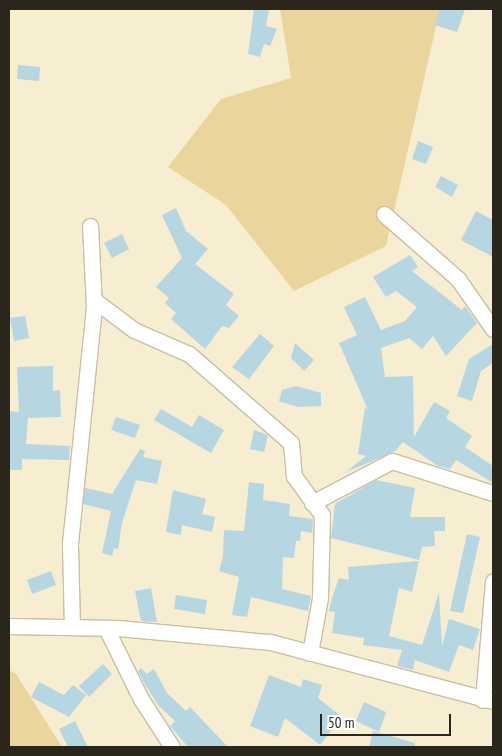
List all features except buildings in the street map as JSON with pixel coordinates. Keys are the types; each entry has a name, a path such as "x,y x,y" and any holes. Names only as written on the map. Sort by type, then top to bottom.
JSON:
{"street":[{"path":"384,214 458,279 493,329"},
{"path":"72,627 70,543 94,300 90,226"},
{"path":"94,300 134,330 189,354 291,443 294,476 322,515 323,541 320,598 310,653"},
{"path":"312,503 392,460 493,493"},
{"path":"9,626 106,628 270,642 488,700 493,580"},
{"path":"106,628 141,699 172,747"}],"shaded area":[{"path":"280,9 440,9 386,246 294,291 226,205 168,167 221,99 291,78"},
{"path":"9,670 16,674 62,747 9,747"}]}
